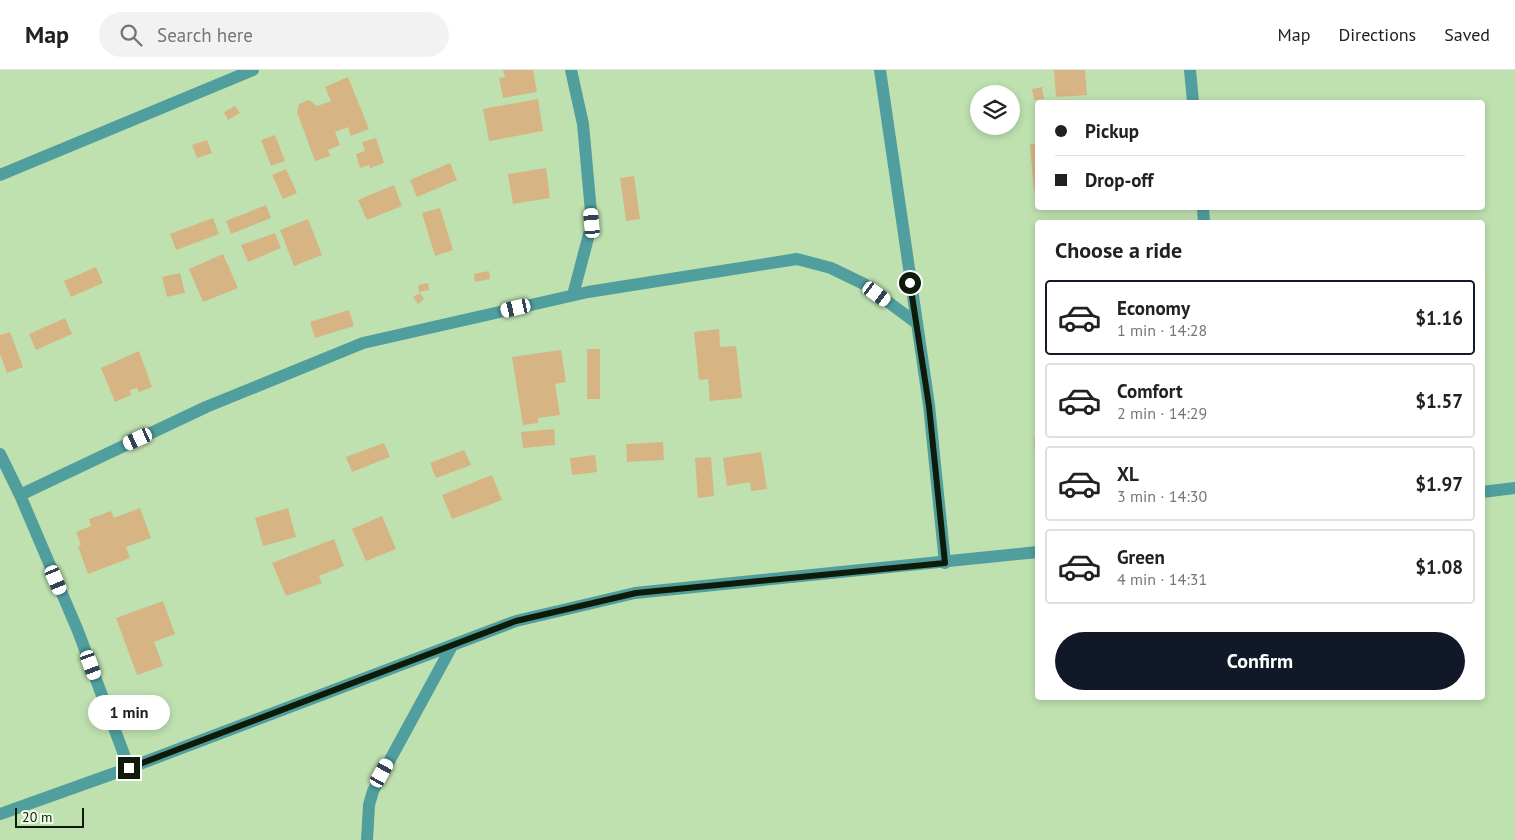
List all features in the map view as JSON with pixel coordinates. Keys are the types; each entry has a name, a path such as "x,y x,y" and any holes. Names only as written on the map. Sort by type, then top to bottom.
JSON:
{"street":[{"path":"571,70 583,124 592,223 573,295"},
{"path":"880,70 915,322 929,406 945,563"},
{"path":"1190,70 1193,100"},
{"path":"0,175 247,71"},
{"path":"20,495 206,407 363,343 573,295 797,259 831,268 864,284 915,322"},
{"path":"0,454 20,495 78,631 129,768"},
{"path":"1485,492 1515,488"},
{"path":"0,814 129,768 516,621 636,593 1035,552"},
{"path":"367,840 369,805 372,791 452,646"}],"building":[{"path":"503,70 533,70 537,92 503,98 499,78 505,77"},
{"path":"1054,70 1085,70 1087,95 1056,97"},
{"path":"348,77 369,129 351,136 348,127 335,132 340,145 328,150 330,156 315,161 297,112 299,104 309,100 317,106 331,101 325,87"},
{"path":"1042,87 1044,99 1034,100 1032,89"},
{"path":"538,99 543,131 489,141 483,109"},
{"path":"235,106 240,113 228,120 224,112"},
{"path":"275,135 285,161 271,166 261,140"},
{"path":"376,138 384,163 370,168 369,165 360,168 356,154 365,151 362,142"},
{"path":"207,140 212,153 197,158 192,145"},
{"path":"1030,144 1035,144 1034,191"},
{"path":"450,163 457,180 417,197 410,180"},
{"path":"546,168 550,198 513,204 508,174"},
{"path":"286,169 297,193 283,199 272,175"},
{"path":"634,176 640,219 626,221 620,178"},
{"path":"394,185 402,206 367,220 358,200"},
{"path":"266,205 271,218 231,234 226,221"},
{"path":"440,208 453,250 435,256 422,213"},
{"path":"213,218 219,234 176,250 170,234"},
{"path":"308,219 322,255 294,266 280,230"},
{"path":"275,233 281,248 248,262 241,245"},
{"path":"223,254 238,288 203,302 189,269"},
{"path":"96,267 103,283 71,297 64,281"},
{"path":"489,271 490,279 475,282 474,274"},
{"path":"180,273 185,293 167,297 162,277"},
{"path":"428,283 429,290 419,292 418,285"},
{"path":"420,293 424,299 418,304 413,297"},
{"path":"349,310 354,326 315,338 310,322"},
{"path":"65,318 72,334 36,350 29,334"},
{"path":"719,329 720,347 736,346 742,398 710,401 708,379 699,380 694,332"},
{"path":"10,332 23,367 7,373 0,354 0,335"},
{"path":"587,349 600,349 600,399 587,399"},
{"path":"561,350 566,382 555,384 560,415 538,418 538,423 523,425 512,357"},
{"path":"139,351 152,387 139,392 137,388 130,390 131,395 115,402 101,368"},
{"path":"554,429 555,445 523,448 521,432"},
{"path":"663,442 664,460 627,462 626,444"},
{"path":"384,443 390,457 352,472 346,457"},
{"path":"464,450 471,465 436,478 430,463"},
{"path":"761,452 767,489 751,491 750,482 727,486 723,458"},
{"path":"595,455 597,472 572,475 570,458"},
{"path":"711,457 714,496 698,498 695,458"},
{"path":"492,475 502,500 452,519 442,495"},
{"path":"140,508 151,538 126,547 130,558 88,574 78,546 81,545 76,532 91,526 89,519 111,511 114,518"},
{"path":"288,508 296,537 263,546 255,518"},
{"path":"382,516 396,549 366,561 352,529"},
{"path":"334,539 344,566 319,576 322,583 286,596 272,563"},
{"path":"163,601 175,634 154,642 163,666 137,675 116,618"}],"route":[{"path":"129,768 516,621 636,593 945,563 929,406 910,283"}]}
